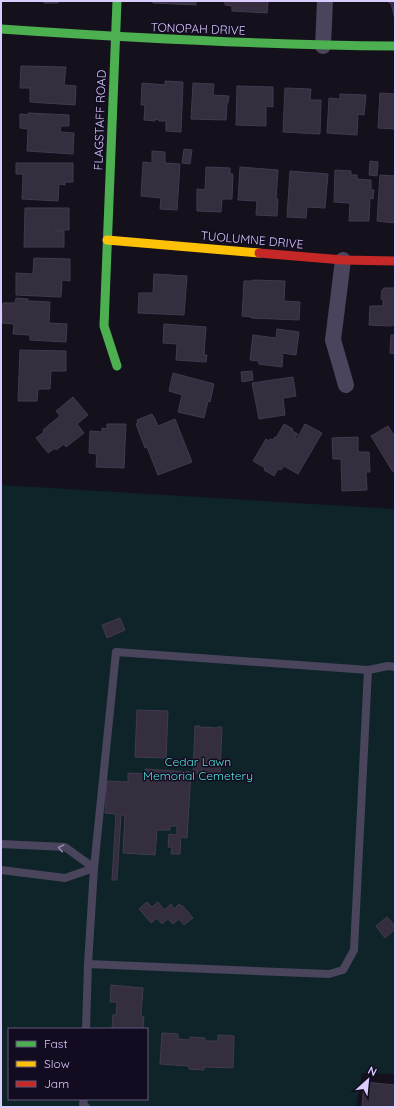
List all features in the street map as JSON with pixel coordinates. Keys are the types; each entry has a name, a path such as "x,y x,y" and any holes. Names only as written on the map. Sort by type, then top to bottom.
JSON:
{"street":[{"name":"FLAGSTAFF ROAD","path":"117,1 104,326 118,366"},
{"path":"323,46 325,1"},
{"name":"TONOPAH DRIVE","path":"1,29 116,37 323,46 395,46"},
{"name":"TUOLUMNE DRIVE","path":"107,240 343,260 395,261"},
{"path":"343,260 333,340 346,385"}],"lane":[{"path":"86,1028 88,964 94,868 116,652 368,670 388,666 395,667"},
{"path":"88,964 329,974 343,970 354,950 368,670"},
{"path":"1,844 65,847 94,868"},
{"path":"1,870 65,878 94,868"}],"green space":[{"name":"Cedar Lawn Memorial Cemetery","path":"1,485 395,509 395,1074 362,1073 356,1107 1,1107"}],"building":[{"path":"44,1 58,1 58,3 44,3"},
{"path":"153,1 196,1 196,5 153,3"},
{"path":"225,1 268,1 267,13 232,11 232,6 225,5"},
{"path":"389,1 395,1 395,20 391,3 389,3"},
{"path":"21,66 66,67 64,85 76,86 75,105 30,102 30,88 20,88"},
{"path":"165,81 183,82 181,132 166,131 166,121 159,121 155,119 155,121 144,120 145,105 141,105 142,83 165,85"},
{"path":"193,83 214,84 213,95 229,96 226,120 191,119"},
{"path":"237,86 273,87 273,107 266,106 266,126 236,125"},
{"path":"285,88 311,89 310,100 321,100 320,134 283,132"},
{"path":"380,93 395,94 395,129 378,128"},
{"path":"340,94 366,95 364,115 358,114 357,135 327,133 329,98 340,99"},
{"path":"28,113 69,115 69,126 61,126 60,132 74,133 73,154 27,151 28,129 20,128 20,114 29,115"},
{"path":"184,149 192,150 190,164 182,163"},
{"path":"152,151 165,152 165,163 180,164 177,210 160,209 161,198 141,196 143,162 152,163"},
{"path":"370,161 378,162 377,176 369,175"},
{"path":"16,163 73,163 73,182 65,182 65,185 59,184 58,201 22,199 23,174 16,174"},
{"path":"206,167 230,168 230,174 233,174 232,199 222,199 221,212 197,211 197,189 205,190"},
{"path":"240,167 278,170 276,199 278,199 277,216 256,215 257,201 238,200"},
{"path":"335,170 351,171 351,175 357,175 357,179 371,180 371,190 374,190 373,199 370,198 369,221 349,221 350,203 334,202"},
{"path":"290,171 328,174 325,208 307,207 306,218 287,217"},
{"path":"380,175 395,176 395,223 377,221"},
{"path":"25,208 69,208 69,230 55,230 64,231 64,247 24,247"},
{"path":"34,258 70,259 70,281 62,280 61,297 16,295 16,273 33,274"},
{"path":"154,274 187,276 184,315 138,313 139,293 153,293"},
{"path":"244,281 285,281 284,301 300,302 299,320 251,318 242,316"},
{"path":"384,288 395,288 395,325 369,325 370,306 383,306 383,299 381,299 382,290"},
{"path":"16,298 28,299 28,301 50,302 49,323 67,324 66,342 30,340 30,335 13,334 14,324 2,323 3,303 15,303"},
{"path":"164,324 206,327 204,355 207,355 206,362 176,360 177,344 163,343"},
{"path":"277,329 299,332 296,355 282,353 282,367 259,364 259,361 250,360 253,335 276,338"},
{"path":"391,335 395,335 395,354 390,353"},
{"path":"20,350 66,351 66,371 51,371 50,389 38,389 37,401 18,401"},
{"path":"252,371 253,380 242,382 241,372"},
{"path":"173,373 214,384 210,402 208,401 204,418 178,412 182,395 169,391"},
{"path":"293,377 296,396 283,398 285,415 259,419 252,383"},
{"path":"73,397 88,415 77,424 84,433 66,447 64,444 56,450 55,448 48,453 36,438 60,416 56,411"},
{"path":"152,414 158,426 175,419 192,462 158,475 147,447 145,448 136,424 138,423 137,420"},
{"path":"107,424 126,424 124,468 96,467 97,454 89,453 90,431 102,432 102,428 107,429"},
{"path":"284,424 298,434 295,438 297,439 305,424 322,433 298,474 284,466 281,470 278,469 274,476 264,470 265,468 253,461 266,439 269,441 270,439 273,440 275,437 276,438"},
{"path":"388,426 395,437 395,471 393,472 371,436"},
{"path":"358,437 358,452 369,452 370,472 366,472 367,490 342,491 341,459 333,459 332,438"},
{"path":"120,618 125,630 107,638 102,625"},
{"path":"137,710 168,711 166,758 135,757"},
{"path":"195,726 222,727 220,774 193,773"},
{"path":"145,769 191,772 187,838 181,837 180,854 171,854 172,847 168,847 169,834 177,835 177,826 170,826 170,830 157,830 155,855 123,853 125,815 121,815 117,880 112,880 116,814 105,813 107,781 128,782 128,773 145,774"},
{"path":"147,902 152,907 158,902 164,910 171,904 174,909 179,904 181,906 182,905 193,918 184,925 179,919 173,924 168,919 162,924 157,918 151,923 139,909"},
{"path":"387,917 395,926 395,929 385,938 376,926"},
{"path":"111,985 143,988 141,1016 144,1017 143,1028 112,1028 113,1015 116,1015 117,1002 110,1002"},
{"path":"162,1033 178,1034 178,1039 190,1040 190,1037 205,1038 205,1041 218,1041 218,1035 234,1036 233,1068 204,1067 204,1070 189,1069 189,1066 160,1064"},
{"path":"364,1082 395,1085 395,1107 362,1107"}],"traffic: fast":[{"path":"117,1 104,326 117,366"},
{"path":"1,29 198,40 395,46"}],"traffic: slow":[{"path":"107,240 259,253"}],"traffic: jam":[{"path":"259,253 343,260 395,261"}]}
